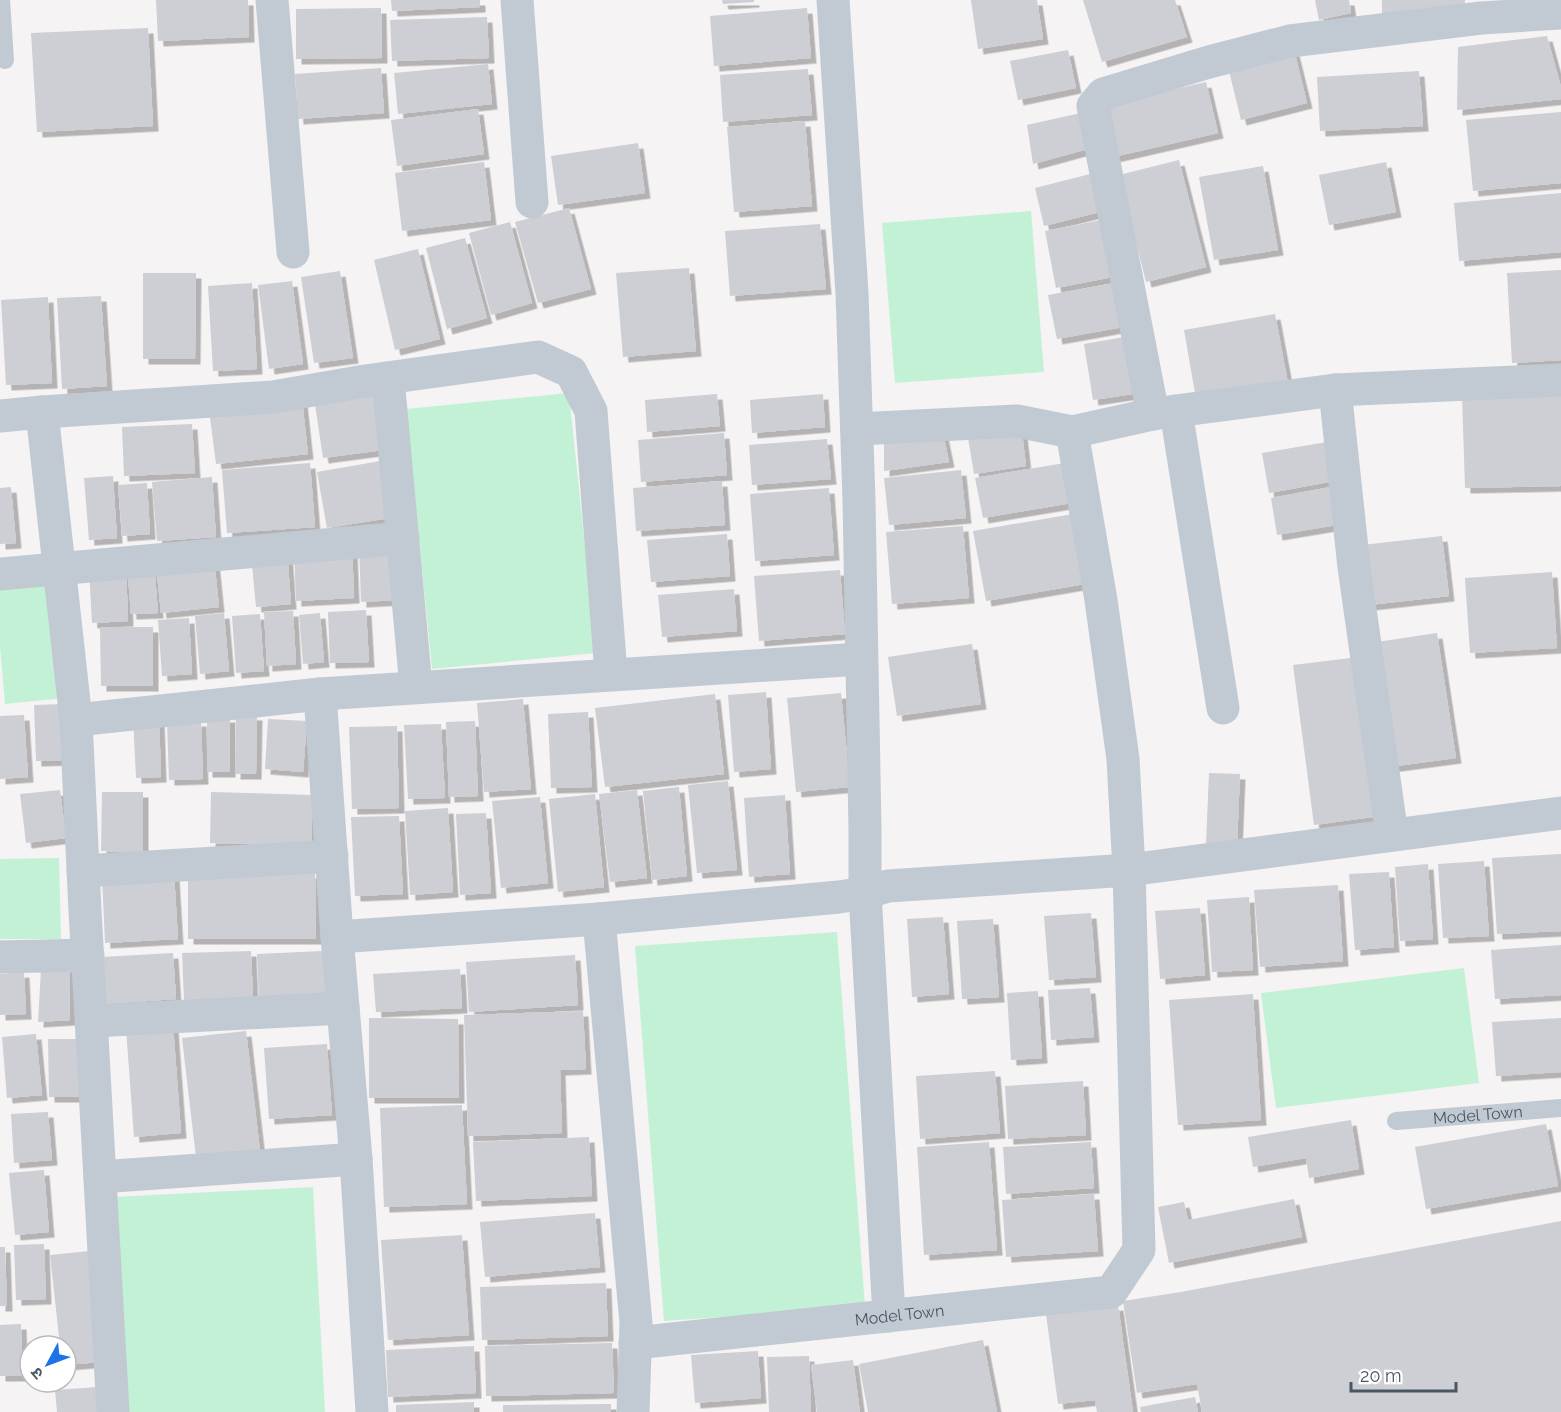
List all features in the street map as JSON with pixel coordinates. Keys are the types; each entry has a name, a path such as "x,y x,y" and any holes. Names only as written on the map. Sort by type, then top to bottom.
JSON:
{"street":[{"path":"272,0 293,252"},
{"path":"517,0 532,202"},
{"path":"832,0 852,293 866,830 865,893 889,1316"},
{"path":"1223,708 1165,413 1093,106 1103,94 1209,62 1290,41 1481,18 1561,13"},
{"path":"0,416 273,397 538,357 571,372 591,411 611,674"},
{"path":"388,378 416,687"},
{"path":"857,429 1017,421 1072,432 1165,413 1335,390 1561,380"},
{"path":"1335,390 1354,567 1392,835"},
{"path":"42,412 76,720 113,1412"},
{"path":"1072,432 1101,600 1123,759 1129,870"},
{"path":"0,574 403,538"},
{"path":"76,720 320,694 861,659"},
{"path":"320,694 337,937 356,1159 372,1412"},
{"path":"337,937 599,919 839,897 888,886 1129,870 1561,813"},
{"path":"83,871 332,856"},
{"name":"Model Town","path":"636,1333 889,1316 1111,1292 1139,1250 1129,870"},
{"path":"599,919 636,1333 633,1412"},
{"path":"0,957 88,955"},
{"path":"92,1021 344,1008"},
{"path":"100,1177 356,1159"}],"lane":[{"path":"1,0 5,60"},
{"name":"Model Town","path":"1396,1122 1561,1108"}],"green space":[{"path":"1031,211 1044,372 895,383 882,223"},
{"path":"569,393 596,653 432,669 406,409"},
{"path":"53,575 65,698 5,704 0,647 0,579"},
{"path":"59,858 61,939 0,939 0,859"},
{"path":"837,932 865,1307 664,1321 635,946"},
{"path":"1464,968 1479,1083 1276,1108 1261,993"},
{"path":"313,1187 325,1412 125,1412 113,1197"}],"building":[{"path":"156,0 248,0 249,37 158,41"},
{"path":"391,0 480,0 480,7 392,11"},
{"path":"722,0 754,0 754,2 723,4"},
{"path":"971,0 1037,0 1043,39 978,49"},
{"path":"1083,0 1175,0 1187,37 1102,62"},
{"path":"1315,0 1349,0 1351,13 1319,20"},
{"path":"1382,0 1465,0 1465,13 1382,17"},
{"path":"381,8 382,58 296,59 296,9"},
{"path":"807,8 811,58 714,66 710,16"},
{"path":"487,17 489,58 392,61 390,20"},
{"path":"148,28 153,126 37,132 31,33"},
{"path":"1547,36 1561,87 1561,99 1457,110 1458,47"},
{"path":"1068,50 1076,88 1018,100 1010,61"},
{"path":"1294,50 1307,103 1241,120 1228,67"},
{"path":"488,64 492,104 398,114 394,73"},
{"path":"381,68 384,113 298,119 295,74"},
{"path":"808,69 812,115 723,122 720,75"},
{"path":"1419,71 1423,126 1320,131 1317,77"},
{"path":"1206,82 1218,133 1109,158 1097,107"},
{"path":"478,109 484,154 397,166 391,120"},
{"path":"1085,112 1099,146 1033,164 1027,125"},
{"path":"1561,112 1561,183 1473,191 1466,120"},
{"path":"805,121 812,206 734,212 727,127"},
{"path":"638,143 645,193 558,205 551,156"},
{"path":"1179,160 1206,267 1146,282 1119,175"},
{"path":"484,162 491,220 402,231 395,173"},
{"path":"1386,162 1396,212 1329,225 1319,175"},
{"path":"1263,166 1278,250 1214,260 1199,177"},
{"path":"1098,172 1108,210 1044,226 1035,188"},
{"path":"1561,193 1561,252 1459,261 1454,203"},
{"path":"569,208 591,289 538,303 515,222"},
{"path":"1112,218 1123,275 1056,288 1045,231"},
{"path":"510,222 532,303 491,315 469,233"},
{"path":"820,224 826,289 730,296 725,231"},
{"path":"465,238 487,318 447,329 426,248"},
{"path":"418,249 440,339 395,350 374,260"},
{"path":"689,268 696,351 623,357 616,273"},
{"path":"1561,270 1561,360 1512,363 1507,273"},
{"path":"340,271 353,358 314,363 301,277"},
{"path":"143,273 196,273 195,359 143,359"},
{"path":"292,281 303,364 269,369 258,285"},
{"path":"1120,282 1129,326 1057,339 1048,295"},
{"path":"252,283 257,369 213,371 208,286"},
{"path":"101,296 107,386 62,389 57,298"},
{"path":"48,297 52,383 6,385 1,300"},
{"path":"1275,314 1288,383 1196,399 1184,330"},
{"path":"1130,336 1140,393 1093,400 1084,344"},
{"path":"382,388 391,449 323,458 314,398"},
{"path":"1561,393 1561,486 1465,488 1462,395"},
{"path":"717,394 720,426 647,432 645,400"},
{"path":"823,394 825,427 752,433 750,400"},
{"path":"302,399 308,454 216,464 209,409"},
{"path":"192,424 195,473 124,476 122,427"},
{"path":"967,432 1022,432 1026,466 974,474"},
{"path":"724,433 727,475 641,482 638,440"},
{"path":"943,433 949,462 884,471 884,442"},
{"path":"827,439 831,479 752,485 749,445"},
{"path":"1327,442 1335,481 1269,493 1262,453"},
{"path":"386,460 396,517 327,528 317,472"},
{"path":"310,463 315,527 227,533 222,470"},
{"path":"1065,463 1072,503 983,518 975,478"},
{"path":"961,470 966,518 889,525 884,478"},
{"path":"113,476 117,538 89,540 84,478"},
{"path":"212,477 216,537 157,541 152,482"},
{"path":"722,481 725,525 636,531 633,488"},
{"path":"147,483 150,534 122,536 118,485"},
{"path":"1336,486 1343,524 1277,535 1271,498"},
{"path":"11,487 16,543 0,544 0,488"},
{"path":"829,488 834,555 755,561 750,494"},
{"path":"1073,514 1085,584 986,601 973,531"},
{"path":"963,526 969,598 892,604 886,532"},
{"path":"727,534 730,576 651,582 647,540"},
{"path":"1442,536 1449,596 1369,605 1362,545"},
{"path":"396,542 398,600 361,602 359,543"},
{"path":"352,546 354,598 296,601 294,549"},
{"path":"287,551 291,604 256,607 251,554"},
{"path":"214,558 219,607 161,613 156,564"},
{"path":"154,562 158,613 131,614 127,564"},
{"path":"126,567 128,621 92,623 89,569"},
{"path":"840,570 845,634 759,641 754,576"},
{"path":"1552,572 1557,648 1470,653 1465,578"},
{"path":"734,589 737,631 662,637 658,595"},
{"path":"366,610 369,662 330,663 328,612"},
{"path":"293,611 296,664 267,666 264,612"},
{"path":"224,613 229,671 200,674 195,616"},
{"path":"320,613 324,662 303,664 299,615"},
{"path":"260,614 264,671 236,673 232,616"},
{"path":"189,618 192,674 162,676 158,620"},
{"path":"100,627 153,627 153,686 101,686"},
{"path":"1437,633 1456,758 1389,767 1370,643"},
{"path":"972,644 981,704 897,716 888,657"},
{"path":"1359,657 1380,816 1314,825 1293,665"},
{"path":"766,692 771,769 734,772 728,695"},
{"path":"841,693 850,787 796,792 787,698"},
{"path":"715,694 724,774 605,787 595,708"},
{"path":"523,699 531,789 484,792 477,703"},
{"path":"66,704 68,760 36,761 34,705"},
{"path":"588,712 592,787 551,788 548,714"},
{"path":"24,715 28,777 0,779 0,716"},
{"path":"159,715 161,777 136,778 133,716"},
{"path":"236,715 257,715 256,774 235,774"},
{"path":"230,717 230,772 207,772 207,718"},
{"path":"268,719 307,721 303,772 265,769"},
{"path":"201,721 203,779 169,780 167,722"},
{"path":"475,721 478,796 449,797 446,722"},
{"path":"441,724 445,798 408,799 404,725"},
{"path":"397,726 399,808 352,809 349,727"},
{"path":"1209,773 1240,774 1237,845 1206,843"},
{"path":"728,781 737,870 697,873 688,785"},
{"path":"679,787 687,876 652,880 643,791"},
{"path":"60,790 66,838 26,843 20,794"},
{"path":"637,790 647,878 610,882 599,794"},
{"path":"102,792 143,792 143,852 101,851"},
{"path":"211,792 312,795 311,846 210,843"},
{"path":"595,794 604,887 558,892 549,799"},
{"path":"785,795 790,874 749,877 744,798"},
{"path":"540,797 548,883 501,888 492,801"},
{"path":"448,808 453,892 410,895 405,811"},
{"path":"486,813 491,893 460,895 456,814"},
{"path":"399,816 403,894 355,896 351,817"},
{"path":"1561,854 1561,931 1497,934 1492,858"},
{"path":"1484,861 1489,936 1443,938 1438,864"},
{"path":"1428,864 1433,939 1400,941 1395,867"},
{"path":"188,872 315,873 316,939 188,939"},
{"path":"1389,872 1394,947 1355,950 1349,874"},
{"path":"174,873 178,939 105,943 102,877"},
{"path":"1338,885 1343,961 1260,967 1254,890"},
{"path":"1249,897 1253,970 1212,972 1207,900"},
{"path":"1200,908 1205,975 1160,979 1155,911"},
{"path":"1091,913 1096,977 1049,980 1044,916"},
{"path":"943,917 949,994 912,997 907,919"},
{"path":"993,919 999,997 962,999 957,921"},
{"path":"1561,945 1561,995 1495,999 1491,950"},
{"path":"251,951 253,998 184,1000 182,953"},
{"path":"323,951 326,1002 259,1004 257,954"},
{"path":"173,953 176,999 104,1004 102,957"},
{"path":"575,955 578,1005 469,1012 466,962"},
{"path":"69,966 70,1020 38,1022 41,969"},
{"path":"460,969 462,1008 376,1012 373,974"},
{"path":"24,972 26,1014 0,1015 0,974"},
{"path":"1090,988 1094,1037 1051,1040 1048,990"},
{"path":"1038,991 1042,1058 1011,1060 1007,993"},
{"path":"1253,994 1261,1120 1178,1125 1169,1000"},
{"path":"583,1011 586,1069 560,1070 562,1133 468,1136 464,1015"},
{"path":"369,1018 458,1019 459,1098 369,1098"},
{"path":"1561,1018 1561,1072 1496,1076 1492,1022"},
{"path":"173,1025 181,1133 134,1137 126,1029"},
{"path":"246,1031 260,1151 196,1158 182,1038"},
{"path":"36,1034 42,1095 7,1098 2,1037"},
{"path":"48,1039 80,1039 81,1097 49,1097"},
{"path":"327,1044 332,1115 269,1119 264,1048"},
{"path":"995,1071 1000,1133 920,1139 916,1076"},
{"path":"1083,1081 1086,1135 1008,1139 1005,1086"},
{"path":"462,1105 467,1204 384,1207 380,1108"},
{"path":"48,1112 52,1160 14,1163 11,1114"},
{"path":"1351,1120 1359,1169 1309,1178 1306,1158 1253,1167 1248,1137"},
{"path":"1546,1124 1558,1186 1426,1209 1415,1147"},
{"path":"589,1137 592,1196 476,1201 473,1142"},
{"path":"989,1142 997,1250 924,1255 917,1147"},
{"path":"1091,1142 1094,1188 1006,1194 1003,1147"},
{"path":"44,1170 49,1232 15,1235 9,1173"},
{"path":"1094,1194 1098,1251 1006,1257 1002,1200"},
{"path":"1294,1199 1302,1237 1169,1263 1158,1207 1184,1202 1188,1220"},
{"path":"595,1213 600,1267 485,1277 480,1222"},
{"path":"1561,1221 1561,1412 1202,1412 1197,1384 1137,1393 1123,1301"},
{"path":"462,1235 469,1335 388,1340 381,1240"},
{"path":"44,1244 46,1299 16,1300 14,1245"},
{"path":"0,1247 5,1247 7,1306 0,1306"},
{"path":"89,1251 100,1362 78,1364 78,1334 59,1334 50,1255"},
{"path":"606,1283 608,1336 482,1340 480,1287"},
{"path":"1118,1305 1133,1412 1097,1412 1095,1400 1058,1404 1046,1314"},
{"path":"21,1324 21,1334 18,1334 18,1376 0,1376 0,1325"},
{"path":"983,1340 997,1412 868,1412 859,1364"},
{"path":"612,1343 614,1393 486,1396 485,1346"},
{"path":"474,1346 476,1393 388,1397 386,1350"},
{"path":"758,1351 761,1398 695,1403 691,1355"},
{"path":"809,1356 811,1412 769,1412 767,1357"},
{"path":"853,1360 860,1412 817,1412 811,1365"},
{"path":"98,1387 100,1412 57,1412 55,1394 78,1394 78,1388"},
{"path":"1195,1397 1198,1412 1141,1412 1140,1407"},
{"path":"474,1402 474,1412 396,1412 396,1405"},
{"path":"611,1404 611,1412 503,1412 503,1405"}]}
